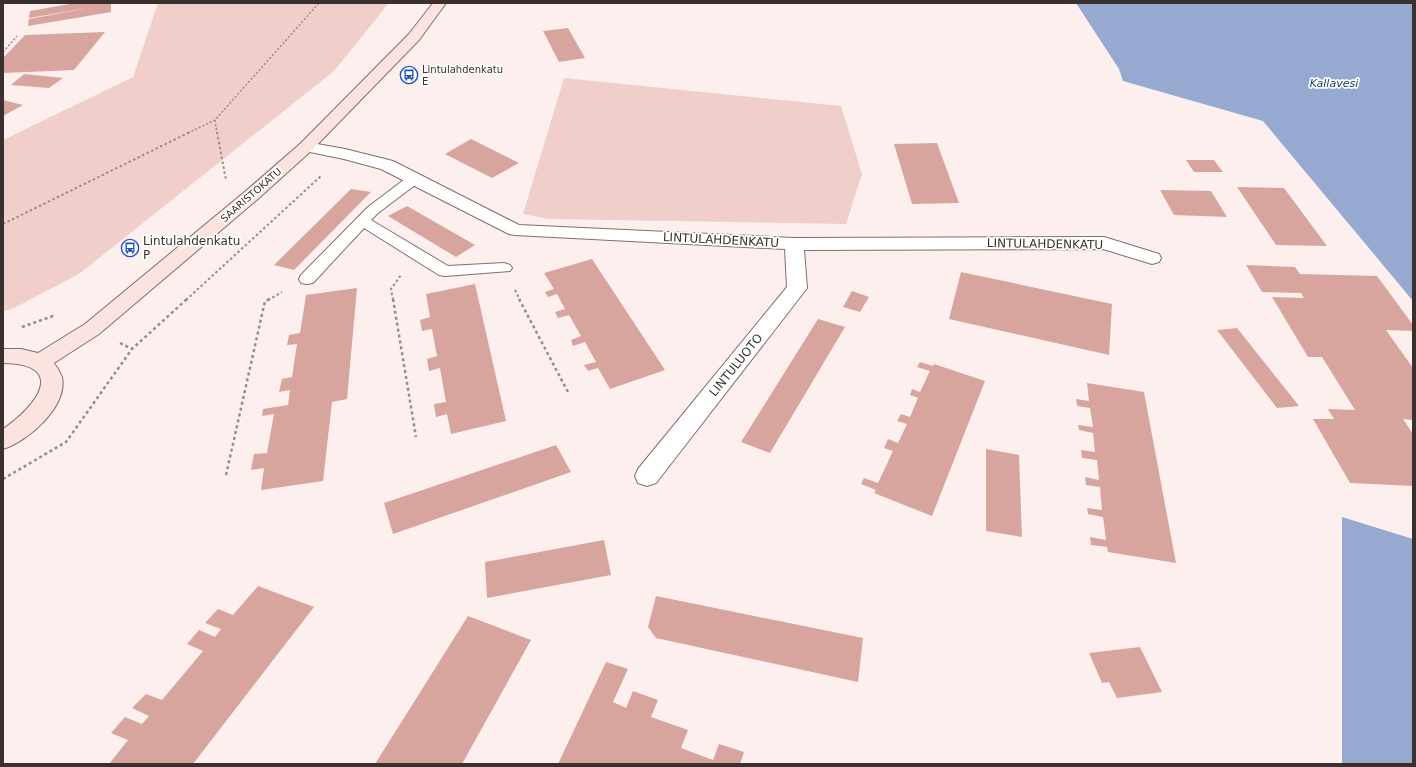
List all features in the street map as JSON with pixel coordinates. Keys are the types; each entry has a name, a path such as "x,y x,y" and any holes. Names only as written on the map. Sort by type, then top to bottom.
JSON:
{"main road":[{"name":"SAARISTOKATU","path":"40,362 92,329 252,194 306,146 414,37 440,3"},
{"path":"3,356 22,356 40,362 50,372 52,386 46,402 31,420 3,440"}],"street":[{"name":"LINTULAHDENKATU","path":"306,146 387,165 515,230 794,244 1104,243 1152,258"},
{"name":"LINTULUOTO","path":"647,476 797,288 794,244"}],"lane":[{"path":"307,279 373,210 414,179"},
{"path":"362,221 446,271 504,268"}],"path":[{"path":"3,224 215,120 319,3"},
{"path":"3,52 17,36"},
{"path":"215,120 227,184"},
{"path":"3,479 66,442 132,349 345,154"},
{"path":"415,253 391,289 416,437"},
{"path":"504,268 569,394"},
{"path":"226,475 265,301 307,279"},
{"path":"18,327 53,316"}],"shaded area":[{"path":"158,3 389,3 334,71 79,274 12,309 3,311 3,140 133,77"},
{"path":"564,78 841,106 862,174 846,224 548,219 523,214"}],"water":[{"name":"Kallavesi","path":"1076,3 1413,3 1413,301 1263,121 1123,81 1119,69"},
{"path":"1342,517 1413,539 1413,764 1342,764"}],"building":[{"path":"75,3 111,3 111,12 28,26 29,19 89,8 29,18 30,11"},
{"path":"568,28 585,58 559,62 543,31"},
{"path":"105,32 74,70 3,73 3,58 25,35"},
{"path":"24,74 63,78 49,88 11,85"},
{"path":"3,100 23,105 3,116"},
{"path":"471,139 519,163 492,178 445,154"},
{"path":"937,143 959,203 912,204 894,144"},
{"path":"1186,160 1214,160 1223,172 1194,172"},
{"path":"1237,187 1284,188 1327,246 1276,245"},
{"path":"351,189 371,192 294,270 274,265"},
{"path":"1160,190 1211,191 1227,217 1174,215"},
{"path":"407,206 475,245 456,257 388,216"},
{"path":"592,259 665,370 610,389 598,368 588,371 584,365 596,362 585,342 573,346 571,340 581,336 569,315 558,318 555,312 565,309 557,294 548,297 545,292 554,289 544,273"},
{"path":"1246,265 1295,267 1300,274 1377,276 1413,325 1413,331 1386,330 1413,368 1413,420 1403,419 1413,434 1413,486 1350,483 1313,419 1334,419 1328,409 1355,410 1322,357 1308,357 1272,297 1304,298 1301,293 1262,292"},
{"path":"961,272 1112,304 1109,355 949,319"},
{"path":"475,284 506,421 451,434 447,414 436,417 434,404 446,402 440,368 429,371 427,359 437,356 432,329 422,331 420,320 430,317 426,294"},
{"path":"357,288 347,399 332,402 323,481 261,490 264,468 251,470 254,454 267,453 274,414 262,416 263,409 288,405 290,390 279,392 282,379 292,377 297,344 287,345 289,335 300,333 306,295"},
{"path":"852,291 869,297 860,312 843,307"},
{"path":"818,319 845,327 770,453 741,442"},
{"path":"1237,328 1299,406 1277,408 1217,330"},
{"path":"920,362 933,366 934,364 985,381 932,516 874,493 876,490 861,484 864,478 878,483 893,451 884,448 888,439 898,443 907,424 897,421 901,414 910,417 918,398 910,395 912,389 920,392 930,371 917,367"},
{"path":"1087,383 1144,392 1176,563 1108,552 1107,547 1091,545 1090,537 1106,540 1103,517 1088,514 1087,508 1102,510 1100,487 1086,485 1085,477 1099,480 1097,460 1082,458 1081,450 1095,452 1093,433 1079,430 1078,425 1093,427 1090,408 1077,406 1076,399 1089,401"},
{"path":"556,445 571,472 393,534 384,503"},
{"path":"986,449 1019,455 1022,537 986,531"},
{"path":"604,540 611,575 487,598 485,562"},
{"path":"258,586 314,607 193,764 109,764 128,740 111,733 125,717 142,724 149,716 132,708 146,694 162,700 203,651 187,644 199,630 215,637 221,629 205,623 218,609 233,615"},
{"path":"656,596 863,638 858,682 656,638 648,627"},
{"path":"468,616 531,640 462,764 375,764"},
{"path":"1140,647 1162,692 1117,698 1109,682 1102,683 1089,653"},
{"path":"606,662 628,669 613,702 626,708 633,691 658,700 651,717 688,730 681,748 713,760 719,744 744,752 740,764 558,764"}],"place":[{"name":"Lintulahdenkatu E","path":"409,75"},
{"name":"Lintulahdenkatu P","path":"130,248"}]}
